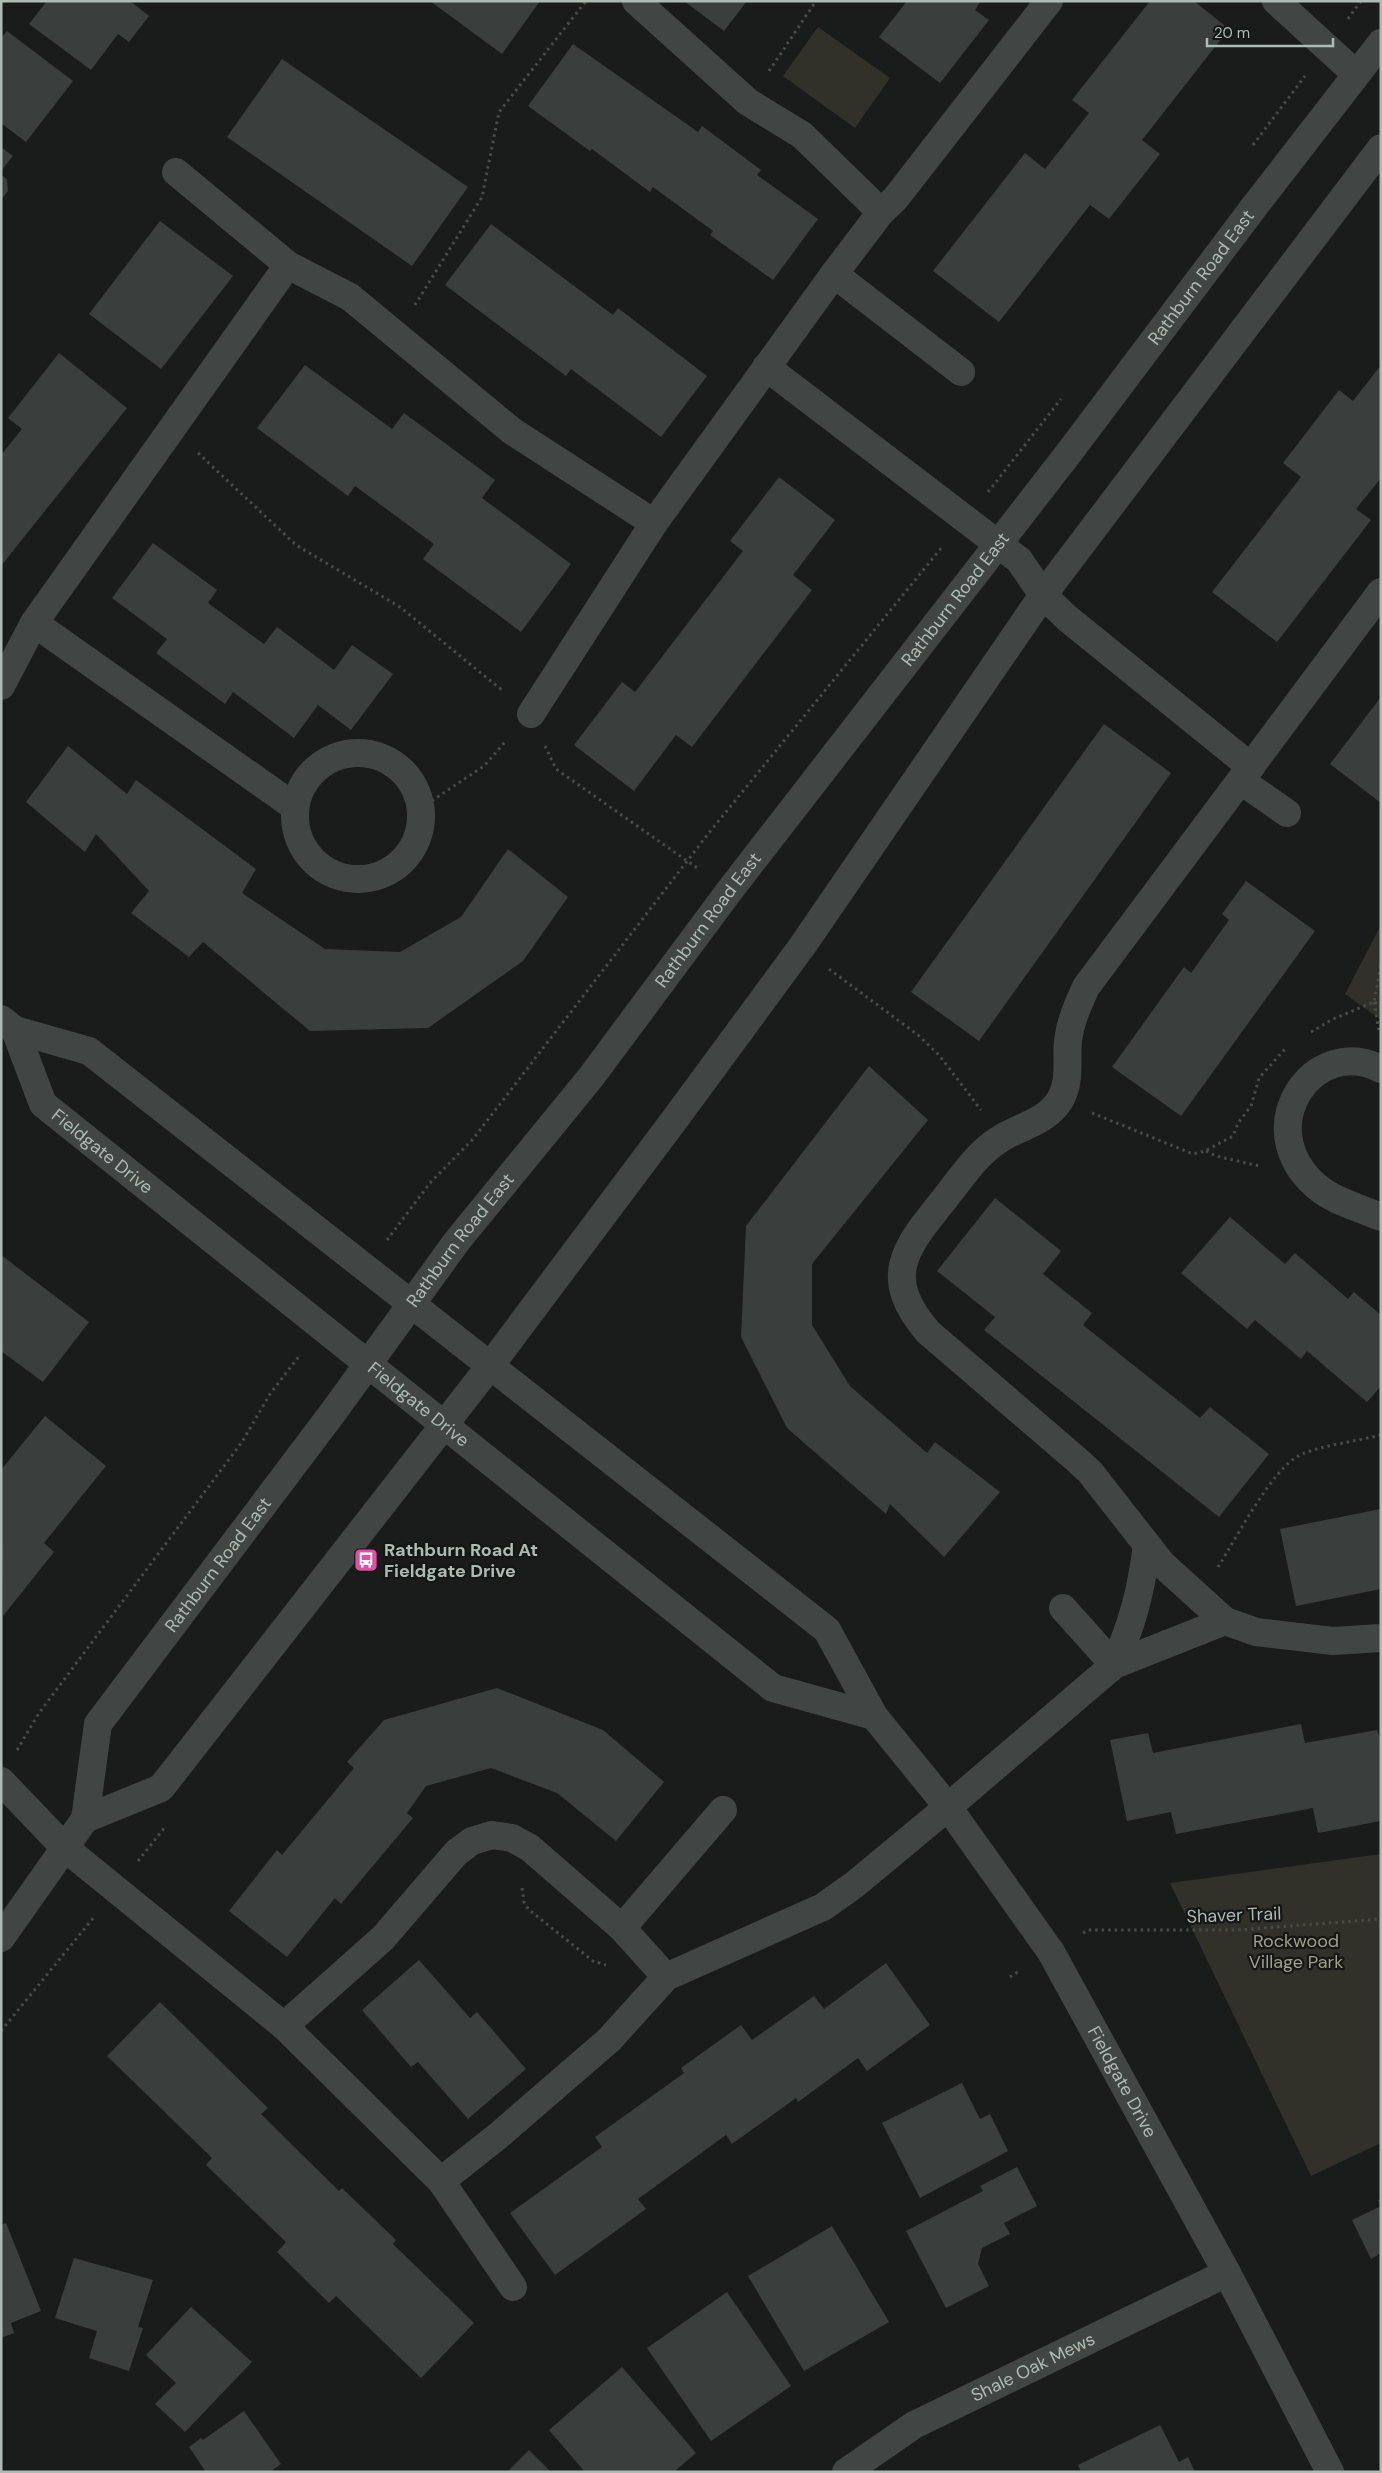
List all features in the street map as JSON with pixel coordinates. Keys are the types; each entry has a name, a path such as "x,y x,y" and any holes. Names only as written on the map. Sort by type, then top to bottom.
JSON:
{"street":[{"path":"636,1 748,102 802,134 881,212"},
{"path":"531,714 654,523 766,367 881,212 895,199 1050,1"},
{"path":"1276,1 1356,74"},
{"name":"Rathburn Road East","path":"1,1938 85,1819 98,1724 412,1305 457,1241 591,1077 730,890 998,544 1381,43"},
{"path":"85,1819 161,1788 490,1366 803,945 1042,595 1381,148"},
{"path":"176,172 288,265 350,297 512,431 654,523"},
{"path":"1,686 34,623 288,265"},
{"path":"834,274 961,372"},
{"path":"766,367 1019,560 1042,595 1246,774 1287,813"},
{"path":"1381,592 1086,987 1070,1026 1066,1088 1051,1112 1040,1121 1016,1130 998,1140 976,1158 908,1247 902,1275 906,1302 913,1315 946,1348 1090,1472 1162,1564 1225,1621 1256,1632 1333,1642 1381,1638"},
{"path":"34,623 295,807"},
{"path":"358,752 380,756 400,768 414,787 421,808 419,832 409,853 391,870 369,878 345,878 323,869 306,853 296,831 295,807 302,785 316,768 336,756 358,752"},
{"name":"Fieldgate Drive","path":"8,1024 89,1051 827,1630 874,1716 948,1807 1051,1952 1227,2273 1330,2472"},
{"name":"Fieldgate Drive","path":"8,1024 43,1104 773,1688 874,1716"},
{"path":"1381,1069 1364,1064 1340,1064 1328,1067 1308,1080 1293,1100 1286,1123 1289,1146 1294,1158 1316,1186 1329,1195 1381,1217"},
{"path":"1114,1665 1131,1627 1141,1587 1147,1545"},
{"path":"1063,1608 1114,1665"},
{"path":"440,2181 498,2136 609,2040 666,1977 822,1907 854,1885 1114,1665 1225,1621"},
{"path":"1,1781 65,1848 284,2026 440,2181 513,2287"},
{"path":"622,1928 723,1810"},
{"path":"284,2026 383,1938 456,1853 464,1846 482,1837 502,1836 522,1842 622,1928 666,1977"},
{"name":"Shale Oak Mews","path":"846,2472 914,2425 1227,2273"}],"path":[{"path":"396,335 482,197 499,112 586,1"},
{"path":"748,102 816,1"},
{"path":"1252,146 1361,1"},
{"path":"408,1212 430,1183 473,1139 688,861 863,642 965,520 1063,396"},
{"path":"172,428 296,545 400,607 531,714 556,769 730,890"},
{"path":"421,808 484,766 531,714"},
{"path":"803,945 844,981 918,1035 939,1055 986,1116 998,1140"},
{"path":"1381,965 1374,1002 1381,1038"},
{"path":"1374,1002 1381,1006"},
{"path":"1308,1034 1333,1019 1374,1002"},
{"path":"1060,1099 1193,1154 1205,1151 1232,1136 1238,1123 1251,1106 1259,1078 1284,1049 1292,1044"},
{"path":"1205,1151 1216,1156 1264,1168 1294,1158"},
{"path":"16,1752 39,1713 242,1442 270,1394 303,1350"},
{"path":"1196,1594 1218,1568 1270,1484 1286,1466 1301,1454 1381,1435"},
{"name":"Shaver Trail","path":"1088,1930 1238,1930 1381,1919"}],"green space":[{"path":"818,27 890,78 855,128 783,76"},
{"path":"1381,925 1381,1020 1345,994"},
{"name":"Rockwood Village Park","path":"1381,1854 1381,2143 1311,2176 1170,1883"}],"building":[{"path":"47,1 130,1 149,16 129,42 118,34 91,70 29,24"},
{"path":"430,1 540,1 502,54"},
{"path":"684,1 747,1 724,31"},
{"path":"907,1 981,1 975,10 989,20 940,83 879,37"},
{"path":"1150,1 1194,1 1229,29 1142,140 1160,154 1109,219 1090,205 999,322 933,271 1025,153 1045,169 1089,113 1072,100"},
{"path":"7,31 73,81 26,142 1,123 1,38"},
{"path":"573,44 698,132 702,126 761,170 757,175 818,219 773,280 710,235 713,231 653,187 650,192 592,149 590,151 528,106"},
{"path":"282,59 468,187 412,266 227,137"},
{"path":"1,147 13,156 1,171"},
{"path":"1,175 7,179 8,191 1,200"},
{"path":"160,221 233,276 161,369 89,314"},
{"path":"491,224 613,315 618,308 707,376 661,437 571,369 566,376 445,285"},
{"path":"59,353 127,408 1,566 1,455 22,429 8,418"},
{"path":"305,365 392,429 404,413 495,480 482,498 571,564 521,632 423,559 434,544 355,486 348,496 257,428"},
{"path":"1381,365 1381,478 1356,509 1371,520 1277,642 1212,592 1301,477 1283,463 1339,390 1353,401"},
{"path":"779,477 835,520 793,575 812,590 692,747 676,735 634,791 574,745 622,682 635,692 743,551 730,541"},
{"path":"153,543 217,590 208,603 264,644 277,627 334,670 352,645 393,674 351,730 318,705 294,738 233,692 225,704 156,653 167,639 112,598"},
{"path":"1381,697 1381,803 1330,764"},
{"path":"1104,724 1171,773 979,1041 911,992"},
{"path":"68,746 127,794 136,780 256,869 242,893 325,949 400,952 461,917 508,849 568,897 523,961 428,1028 310,1031 203,942 189,957 131,913 149,891 96,834 85,852 26,802"},
{"path":"1246,881 1315,931 1181,1116 1112,1067 1184,967 1191,973 1229,920 1222,914"},
{"path":"869,1066 928,1120 812,1264 812,1325 850,1386 927,1453 935,1442 1000,1492 944,1557 890,1504 886,1514 787,1428 741,1337 746,1226"},
{"path":"995,1198 1061,1251 1043,1274 1092,1313 1083,1325 1200,1418 1210,1407 1269,1454 1219,1517 984,1330 995,1317 937,1271"},
{"path":"1230,1217 1285,1264 1295,1253 1348,1299 1354,1292 1381,1315 1381,1386 1367,1402 1307,1351 1301,1359 1255,1320 1247,1329 1181,1273"},
{"path":"1,1255 89,1322 43,1382 1,1351"},
{"path":"45,1416 106,1466 44,1543 54,1552 3,1616 1,1470"},
{"path":"1381,1509 1381,1589 1296,1606 1280,1529"},
{"path":"497,1688 603,1730 664,1782 616,1841 557,1793 491,1768 426,1786 407,1813 413,1818 341,1904 335,1898 287,1957 229,1911 277,1850 282,1855 354,1768 347,1762 384,1720"},
{"path":"1301,1724 1305,1743 1377,1730 1381,1741 1381,1821 1318,1833 1313,1808 1176,1834 1171,1812 1127,1821 1110,1740 1148,1733 1153,1753"},
{"path":"419,1960 470,2018 477,2012 526,2069 468,2119 418,2062 411,2067 362,2010"},
{"path":"886,1963 930,2025 867,2071 858,2058 798,2102 796,2098 732,2144 726,2135 638,2199 646,2209 555,2275 510,2213 602,2147 595,2137 684,2073 681,2068 741,2025 752,2040 814,1996 824,2009"},
{"path":"160,2002 268,2108 261,2114 339,2191 342,2188 396,2240 393,2244 474,2323 421,2378 336,2296 329,2303 277,2252 286,2242 206,2165 212,2158 107,2056"},
{"path":"962,2083 980,2119 990,2114 1008,2151 920,2198 882,2123"},
{"path":"1017,2167 1037,2206 1004,2223 1010,2234 982,2248 978,2264 989,2286 946,2308 906,2231 983,2191 980,2186"},
{"path":"1381,2206 1381,2253 1371,2259 1352,2220"},
{"path":"6,2223 41,2311 11,2323 14,2333 1,2338 1,2225"},
{"path":"832,2226 889,2322 804,2371 748,2276"},
{"path":"74,2258 153,2280 138,2327 143,2328 129,2371 89,2358 97,2331 55,2318"},
{"path":"727,2292 791,2386 711,2441 647,2348"},
{"path":"191,2307 252,2362 185,2432 155,2404 176,2383 146,2355"},
{"path":"622,2367 696,2453 675,2471 585,2472 549,2430"},
{"path":"244,2411 281,2464 270,2472 206,2472 189,2447 201,2438 203,2440"},
{"path":"1160,2425 1179,2462 1188,2457 1195,2472 1081,2472 1078,2465"},
{"path":"529,2450 551,2472 507,2472"}],"place":[{"name":"Rathburn Road At Fieldgate Drive","path":"366,1560"}]}
